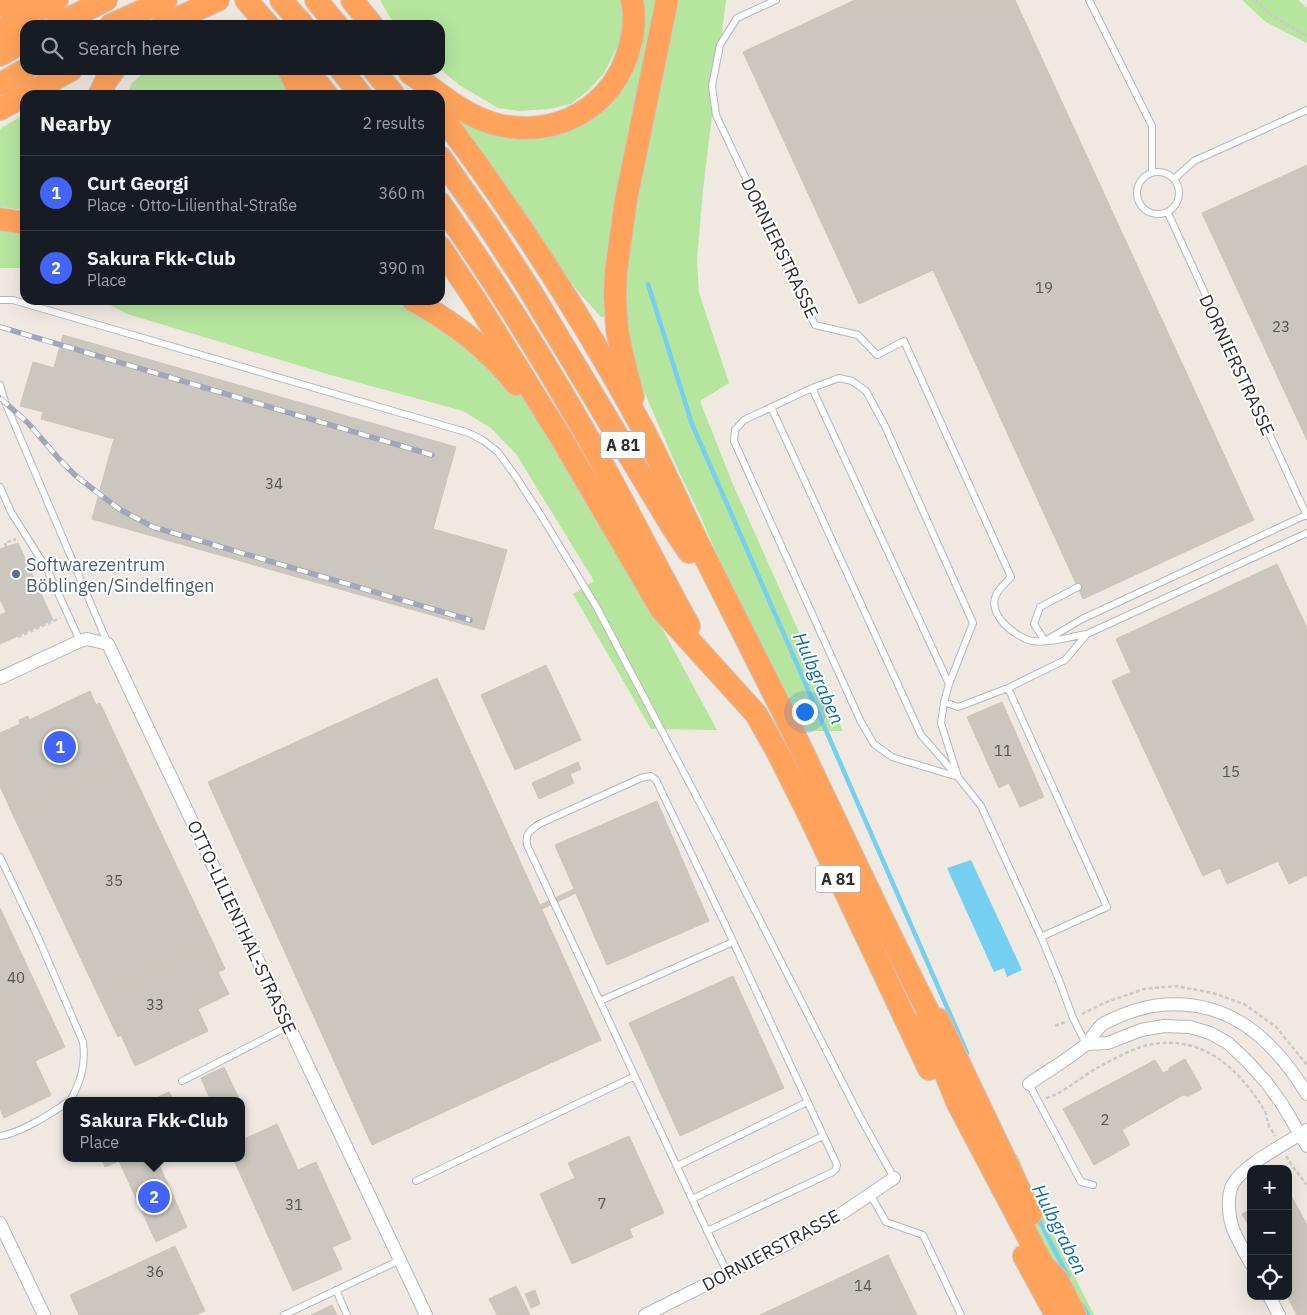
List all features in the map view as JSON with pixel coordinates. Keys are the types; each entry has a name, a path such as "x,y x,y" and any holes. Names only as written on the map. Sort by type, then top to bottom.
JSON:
{"highway":[{"path":"0,6 29,0"},
{"path":"20,20 57,0"},
{"path":"66,20 106,0"},
{"path":"123,20 166,0"},
{"path":"173,20 218,0"},
{"path":"352,0 368,20"},
{"path":"445,98 465,112 483,120 508,127 549,126 585,111 612,85 621,72 628,56 633,34 632,0"},
{"path":"642,427 622,354 617,328 615,296 618,248 626,200 667,0"},
{"path":"316,1 333,20"},
{"path":"0,31 20,20"},
{"path":"0,55 20,44"},
{"path":"0,84 20,73"},
{"path":"34,90 62,75"},
{"path":"102,90 110,75"},
{"path":"291,75 299,90"},
{"path":"311,75 323,90"},
{"path":"344,75 357,90"},
{"path":"378,75 390,90"},
{"path":"412,75 422,90"},
{"path":"414,75 434,90"},
{"path":"0,108 20,97"},
{"path":"445,121 531,244 584,328 642,427 797,740"},
{"name":"A 81","path":"445,164 492,232 553,327 694,561 753,669 797,740 928,1011 926,1026 960,1104 983,1149 1056,1315"},
{"name":"A 81","path":"445,210 508,304 551,374 604,466 707,658 756,714 1043,1265 1057,1279 1075,1315"},
{"path":"0,219 20,222"},
{"path":"445,254 564,440 661,608 707,658"},
{"path":"421,305 477,344 550,419"}],"street":[{"path":"0,678 80,641 87,639 108,644"},
{"name":"OTTO-LILIENTHAL-STRASSE","path":"108,644 426,1315"},
{"path":"1029,1084 1086,1044 1102,1025 1147,1006 1170,1004 1196,1005 1241,1022 1261,1036 1275,1050 1290,1068 1307,1094"},
{"path":"1086,1044 1108,1043 1141,1030 1164,1026 1190,1027 1210,1033 1228,1043 1266,1082 1303,1132 1307,1146"},
{"path":"1247,1256 1233,1228 1230,1213 1231,1186 1241,1174 1260,1159 1303,1132"},
{"name":"DORNIERSTRASSE","path":"645,1315 788,1244 844,1212 894,1178"},
{"path":"0,1223 4,1242 44,1315"},
{"path":"1270,1300 1279,1315"}],"lane":[{"name":"DORNIERSTRASSE","path":"776,0 737,18 720,45 712,86 716,115 815,325 858,336 877,355 904,341 1011,577 994,596 994,607 999,618 1017,635 1032,641 1045,641"},
{"path":"1089,0 1152,126 1152,172"},
{"path":"1174,179 1194,161 1307,110"},
{"path":"1152,172 1164,172 1174,179 1179,188 1179,198 1175,206 1168,213 1156,215 1145,211 1137,201 1136,189 1142,178 1152,172"},
{"name":"DORNIERSTRASSE","path":"1168,213 1307,515"},
{"path":"0,300 20,302"},
{"path":"30,305 469,433 484,440 498,452 542,517 596,606 712,826 858,1113 894,1178"},
{"path":"839,378 852,381 866,391 885,426 973,623 949,684 941,723 958,777 892,757 874,744 861,722 734,441 735,430 744,420 812,388 839,378"},
{"path":"0,385 5,402 108,644"},
{"path":"812,388 949,684"},
{"path":"771,408 921,735 981,806 1041,937 1073,1018 1086,1044"},
{"path":"0,487 11,512 47,569 80,641"},
{"path":"0,503 11,512"},
{"path":"1045,641 1082,619 1307,515"},
{"path":"1045,641 1087,634 1307,533"},
{"path":"1045,641 1034,624 1040,607 1078,588"},
{"path":"944,702 958,707 1008,688 1065,660 1087,634"},
{"path":"1008,688 1107,907 1041,937"},
{"path":"707,1231 833,1172 837,1165 656,780 651,776 641,778 539,824 529,832 526,838 527,845 692,1200 707,1231 728,1274"},
{"path":"0,857 37,936 82,1042 85,1056 82,1072 72,1097"},
{"path":"600,1000 733,942"},
{"path":"182,1081 289,1026"},
{"path":"416,1181 635,1076"},
{"path":"1029,1084 1081,1182 1093,1185"},
{"path":"677,1166 807,1102"},
{"path":"0,1136 10,1134 63,1106"},
{"path":"692,1200 823,1136"},
{"path":"870,1194 886,1222 923,1235 961,1315"},
{"path":"284,1315 400,1260"},
{"path":"336,1290 347,1315"}],"path":[{"path":"1255,0 1271,14 1307,36"},
{"path":"6,547 5,543 26,536"},
{"path":"18,637 68,614"},
{"path":"1038,1100 1055,1096 1090,1072 1123,1054 1143,1047 1164,1042 1197,1047 1222,1060 1249,1088 1266,1113 1269,1126 1293,1167 1307,1185"}],"green space":[{"path":"380,0 621,0 625,19 624,33 616,50 604,73 589,90 571,104 549,109 520,111 498,108 459,85 445,73 445,20 391,19"},
{"path":"642,0 661,0 607,313 602,318 565,275 452,110 535,138 633,71 643,35"},
{"path":"676,0 726,0 703,190 697,259 699,293 729,383 700,401 732,482 843,731 792,731 700,515 643,389 630,343 626,314 628,252 634,212"},
{"path":"1242,0 1298,0 1307,8 1307,43 1266,22"},
{"path":"141,75 281,75 289,90 128,90 132,83"},
{"path":"20,117 20,209 0,207 0,129"},
{"path":"0,228 20,230 20,268 0,268"},
{"path":"110,305 406,305 439,324 518,393 530,406 650,606 717,730 651,729 573,594 594,581 516,454 491,428 463,411 327,374 127,314"},
{"path":"1006,1146 1018,1156 1035,1199 1094,1315 1080,1315 998,1162"}],"water":[{"path":"971,860 1022,970 1007,977 1004,968 994,972 947,868"}],"building":[{"path":"855,0 1015,0 1254,520 1083,599 933,270 859,304 743,52"},
{"path":"1307,165 1307,440 1202,213"},
{"path":"63,335 456,447 433,529 507,550 484,630 92,519 114,439 41,419 43,412 20,406 33,362 54,368"},
{"name":"Softwarezentrum Böblingen/Sindelfingen","path":"18,543 53,620 0,644 0,615 6,612 0,599 0,549"},
{"path":"1277,564 1307,628 1307,875 1289,884 1278,861 1227,884 1220,868 1203,876 1112,681 1131,672 1116,639"},
{"path":"546,665 581,740 515,770 481,695"},
{"path":"437,678 601,1040 372,1145 208,782"},
{"path":"90,691 96,705 100,703 127,761 13,815 0,786 0,733 20,724 19,720 28,716 29,720"},
{"path":"1002,702 1044,797 1020,807 1009,783 999,788 967,717"},
{"path":"127,761 214,945 100,999 13,815"},
{"path":"578,762 581,769 570,774 574,783 539,799 532,783"},
{"path":"657,801 709,921 607,965 555,845"},
{"path":"574,889 576,893 542,909 540,905"},
{"path":"0,908 65,1047 35,1061 51,1095 4,1118 0,1109"},
{"path":"214,945 225,969 218,972 229,994 198,1009 208,1031 135,1066 121,1035 118,1037 100,999"},
{"path":"733,976 784,1088 680,1136 629,1023"},
{"path":"1185,1059 1202,1089 1189,1096 1183,1095 1122,1130 1130,1145 1094,1165 1063,1109 1155,1060 1163,1073"},
{"path":"224,1067 238,1097 209,1097 201,1078"},
{"path":"169,1092 172,1097 158,1097"},
{"path":"277,1124 298,1170 316,1162 351,1239 332,1247 342,1269 293,1291 235,1162 245,1162 245,1139"},
{"path":"629,1136 664,1213 629,1229 633,1237 572,1264 540,1194 575,1178 568,1163"},
{"path":"103,1162 117,1162 105,1167"},
{"path":"119,1162 158,1162 187,1227 156,1242"},
{"path":"1292,1197 1307,1225 1307,1315 1297,1315 1289,1300 1292,1300"},
{"path":"1247,1211 1247,1222 1242,1214"},
{"path":"175,1246 205,1311 196,1315 79,1315 70,1295"},
{"path":"888,1255 917,1315 760,1315"},
{"path":"516,1286 530,1315 497,1315 489,1299"},
{"path":"535,1290 540,1304 531,1308 525,1294"},
{"path":"332,1305 337,1315 311,1315"}],"waterway":[{"name":"Hulbgraben","path":"648,284 692,424 967,1053"},
{"name":"Hulbgraben","path":"1037,1216 1068,1276"},
{"name":"Hulbgraben","path":"1082,1305 1088,1315"}],"railway":[{"path":"0,327 432,455"},
{"path":"0,398 28,423 76,476 119,509 153,527 470,620"}],"place":[{"name":"Softwarezentrum Böblingen/Sindelfingen","path":"16,574"},
{"name":"Curt Georgi","path":"60,747"},
{"name":"Sakura Fkk-Club","path":"154,1197"}]}
